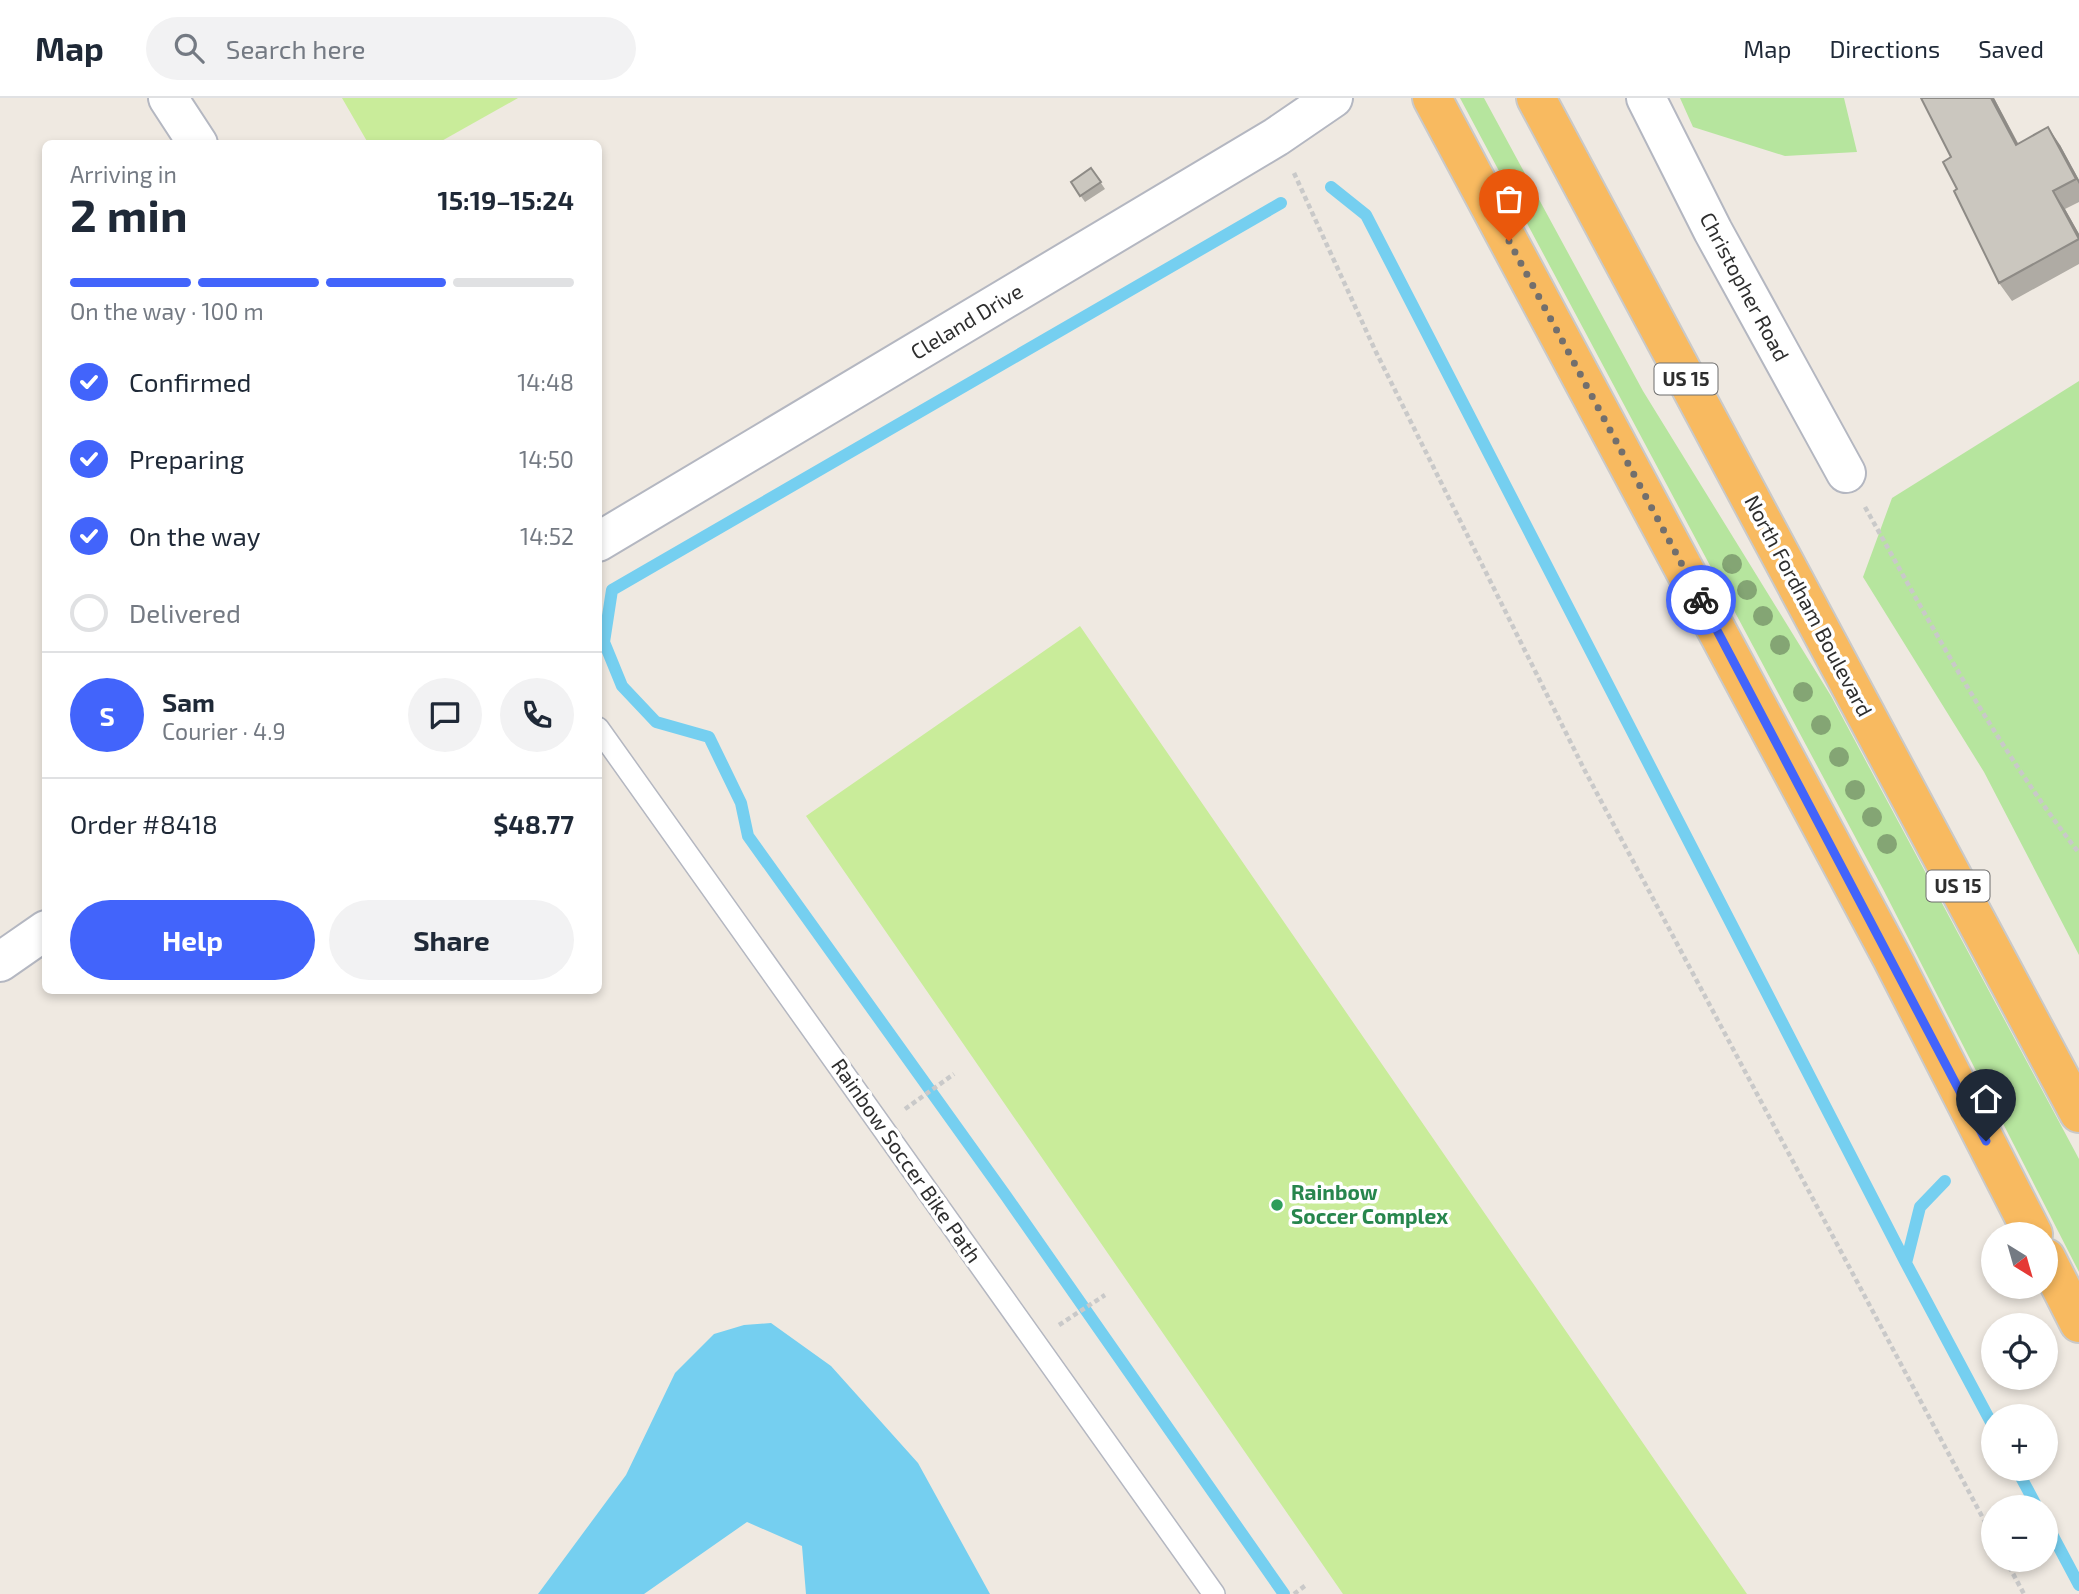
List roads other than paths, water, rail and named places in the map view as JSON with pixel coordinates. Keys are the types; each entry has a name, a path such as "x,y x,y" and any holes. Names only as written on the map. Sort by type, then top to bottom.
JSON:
{"highway":[{"path":"1432,98 1884,944 2027,1222"},
{"name":"North Fordham Boulevard","path":"1536,98 2079,1113"},
{"path":"2058,1281 2079,1322"}],"street":[{"path":"168,98 195,140"},
{"name":"Christopher Road","path":"1646,98 1713,231 1846,473"},
{"name":"Cleland Drive","path":"602,540 1276,137 1313,103"},
{"path":"0,962 42,933"}],"lane":[{"name":"Rainbow Soccer Bike Path","path":"602,733 1214,1594"}],"water":[{"path":"771,1323 831,1366 918,1463 990,1594 806,1594 802,1546 747,1522 644,1594 538,1594 626,1475 675,1373 714,1334 744,1325"}],"waterway":[{"path":"1331,187 1366,215 1906,1263"},
{"path":"1281,203 612,590 604,642 622,686 656,722 709,737 741,803 748,836 1006,1196 1284,1594"},
{"path":"1945,1181 1920,1207 1906,1263 1981,1404"},
{"path":"2023,1481 2031,1495"},
{"path":"2058,1546 2079,1585"}],"place":[{"name":"Rainbow Soccer Complex","path":"1277,1205"}]}
